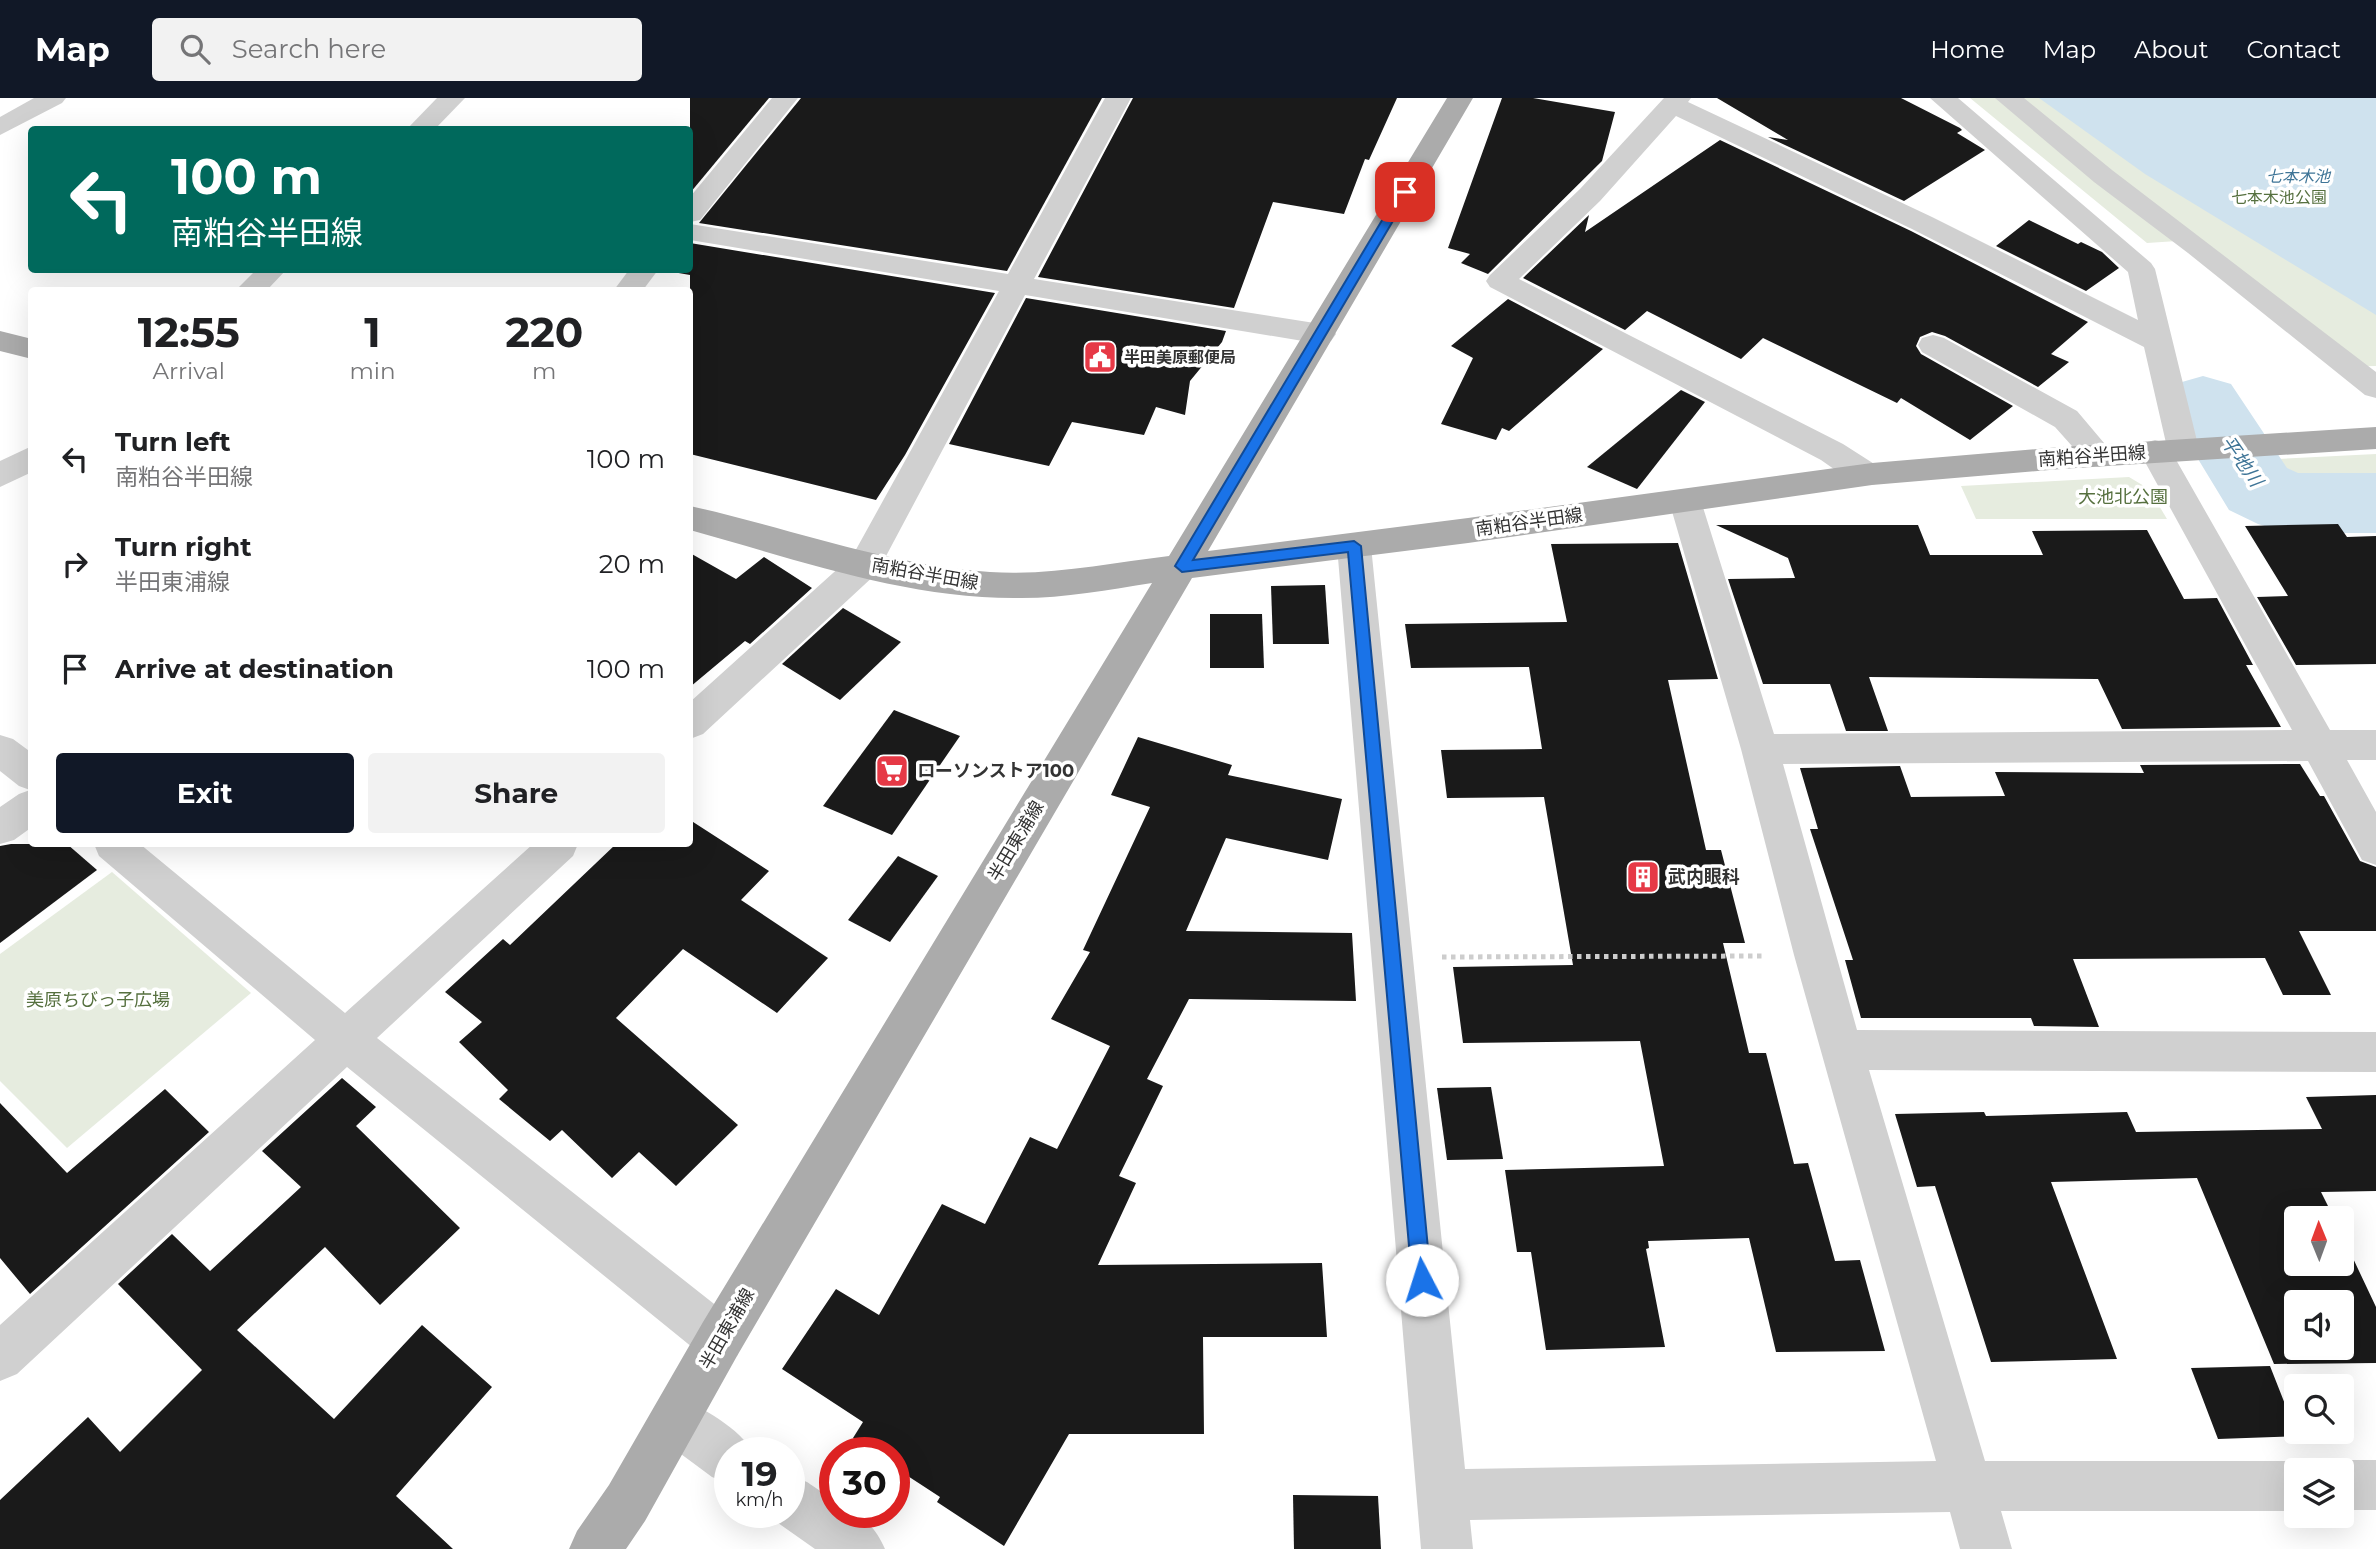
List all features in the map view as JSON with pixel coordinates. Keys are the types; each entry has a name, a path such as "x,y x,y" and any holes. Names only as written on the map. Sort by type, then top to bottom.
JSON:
{"main road":[{"name":"半田東浦線","path":"595,1549 627,1503 720,1339 1461,98"},
{"path":"0,341 28,348"},
{"name":"南粕谷半田線","path":"693,519 864,564 945,581 995,585 1102,579 1182,566 1354,546 1868,475 2183,449 2376,438"}],"street":[{"path":"0,127 53,98"},
{"path":"423,126 452,98"},
{"path":"693,210 785,98"},
{"path":"693,721 864,564 1118,98"},
{"path":"1943,98 2141,269 2183,449 2318,745 2376,848"},
{"path":"2008,98 2103,176 2198,247 2376,388"},
{"path":"1868,475 1832,452 1500,281 1590,195 1675,101 2159,342"},
{"path":"693,232 1321,334"},
{"path":"253,287 269,273"},
{"path":"630,287 642,273"},
{"path":"1933,345 2066,419 2099,456"},
{"path":"0,476 28,459"},
{"path":"1685,501 1760,749 1814,955 1986,1549"},
{"path":"1354,546 1447,1549"},
{"path":"1760,749 2376,745"},
{"path":"0,750 28,772"},
{"path":"0,828 28,808"},
{"path":"117,847 346,1040 720,1339"},
{"path":"0,1357 556,847"},
{"path":"1842,1050 2376,1052"},
{"path":"675,1420 714,1448"},
{"path":"2354,1486 2376,1485"},
{"path":"1441,1495 1968,1486 2284,1486"},
{"path":"805,1511 859,1549"}],"path":[{"path":"1392,957 1814,955"}],"green space":[{"name":"七本木池","path":"1970,98 2376,98 2376,366 2337,367 2177,241 2147,243"},
{"path":"2376,454 2376,493 2293,492 2273,481 2256,460"},
{"name":"大池北公園","path":"2129,477 2149,489 2167,519 1976,519 1961,486"},
{"name":"美原ちびっ子広場","path":"112,872 251,993 67,1148 0,1081 0,954"}],"water":[{"name":"七本木池","path":"2039,98 2376,98 2376,315 2145,174"}],"building":[{"path":"690,98 769,98 693,189 693,126 690,126"},
{"path":"801,98 1102,98 1007,271 699,223"},
{"path":"1133,98 1397,98 1369,160 1365,159 1344,214 1273,202 1234,308 1038,277"},
{"path":"1502,98 1533,98 1615,112 1602,161 1488,274 1461,263 1470,254 1448,248"},
{"path":"1717,98 1901,98 1960,128 1962,130 1957,133 1985,150 1904,201 1768,137 1788,140"},
{"path":"1720,140 1911,231 2088,322 2051,354 2069,362 2038,387 1945,336 1932,332 1920,337 1916,346 1921,354 2013,406 1970,440 1901,398 1897,403 1763,338 1741,359 1647,311 1625,330 1523,278 1589,215 1585,232"},
{"path":"2029,220 2078,244 2081,242 2102,252 2119,268 2086,291 1996,246"},
{"path":"693,243 995,293 905,455 876,500 693,455 693,287 690,287 690,275 678,273 693,273"},
{"path":"1026,298 1226,331 1222,342 1190,381 1185,415 1156,407 1144,435 1072,422 1049,466 949,444"},
{"path":"1508,299 1603,349 1509,431 1502,428 1496,440 1441,424 1473,358 1451,346"},
{"path":"1681,390 1705,402 1637,489 1587,467"},
{"path":"2338,524 2347,537 2376,536 2376,664 2296,665 2257,597 2288,596 2245,526"},
{"path":"1716,525 1918,525 1930,555 2043,555 2032,531 2147,530 2184,599 2217,598 2253,665 2246,665 2281,727 2122,729 2098,679 1869,677 1888,731 1846,731 1830,684 1763,684 1728,579 1795,578 1788,558"},
{"path":"1678,543 1718,679 1668,680 1706,850 1721,850 1745,943 1723,943 1749,1053 1766,1053 1794,1164 1808,1163 1835,1261 1860,1260 1885,1351 1776,1352 1749,1238 1648,1241 1649,1248 1646,1249 1665,1347 1546,1350 1531,1252 1517,1252 1505,1170 1664,1166 1640,1041 1463,1043 1453,967 1573,965 1544,797 1447,798 1441,750 1542,749 1529,667 1411,668 1405,624 1567,622 1551,544"},
{"path":"693,555 736,579 764,557 812,588 750,644 745,641 693,684"},
{"path":"1325,585 1329,644 1273,644 1271,586"},
{"path":"843,608 901,642 840,700 782,664"},
{"path":"1210,614 1262,614 1264,668 1210,668"},
{"name":"ローソンストア100","path":"894,710 960,736 892,835 823,806"},
{"path":"1138,737 1232,765 1228,775 1342,799 1328,860 1226,838 1186,931 1352,933 1356,1001 1189,999 1147,1079 1163,1086 1119,1176 1136,1183 1098,1265 1322,1263 1327,1337 1203,1337 1204,1434 1069,1434 1004,1546 937,1502 940,1497 910,1477 910,1437 854,1437 863,1422 782,1369 836,1289 879,1315 942,1204 985,1224 1030,1137 1057,1149 1110,1046 1051,1019 1090,952 1083,950 1150,807 1111,795"},
{"path":"2300,764 2320,796 2324,796 2360,861 2376,867 2376,931 2299,931 2331,995 2283,995 2265,958 2073,959 2099,1027 2034,1026 2031,1018 1861,1018 1845,960 1853,960 1810,829 1818,829 1800,768 1900,766 1911,797 2005,796 1995,772 2144,773 2140,765"},
{"path":"693,822 769,871 741,900 828,958 777,1013 683,949 616,1018 738,1125 676,1186 639,1152 612,1178 562,1130 550,1141 499,1099 508,1090 459,1042 482,1022 445,992 503,939 510,945 613,847 693,847"},
{"path":"28,844 28,847 70,847 97,870 0,943 0,846"},
{"path":"898,856 938,876 890,942 848,920"},
{"path":"342,1078 376,1107 356,1126 460,1228 380,1305 325,1247 237,1330 334,1419 422,1325 492,1387 396,1496 453,1549 0,1549 0,1500 88,1417 120,1452 202,1370 118,1284 172,1234 210,1271 301,1187 262,1151"},
{"path":"1491,1087 1503,1159 1447,1160 1437,1088"},
{"path":"165,1089 209,1132 30,1294 0,1258 0,1103 67,1173"},
{"path":"2376,1095 2376,1191 2321,1192 2328,1206 2284,1206 2284,1276 2354,1276 2354,1260 2376,1307 2376,1363 2274,1364 2197,1178 2051,1182 2117,1359 1991,1362 1935,1186 1917,1187 1895,1114 1984,1112 1986,1116 2127,1112 2136,1132 2322,1129 2306,1097"},
{"path":"2270,1366 2284,1402 2284,1437 2218,1439 2191,1368"},
{"path":"1293,1495 1378,1496 1381,1549 1294,1549"}],"waterway":[{"name":"平地川","path":"2203,403 2258,489 2287,503 2376,503"}],"place":[{"name":"半田美原郵便局","path":"1100,357"},
{"name":"ローソンストア100","path":"892,771"},
{"name":"武内眼科","path":"1643,877"}],"route":[{"path":"1405,192 1182,566 1354,546 1422,1280"}],"park label":[{"name":"七本木池公園","path":"2279,197"}]}
